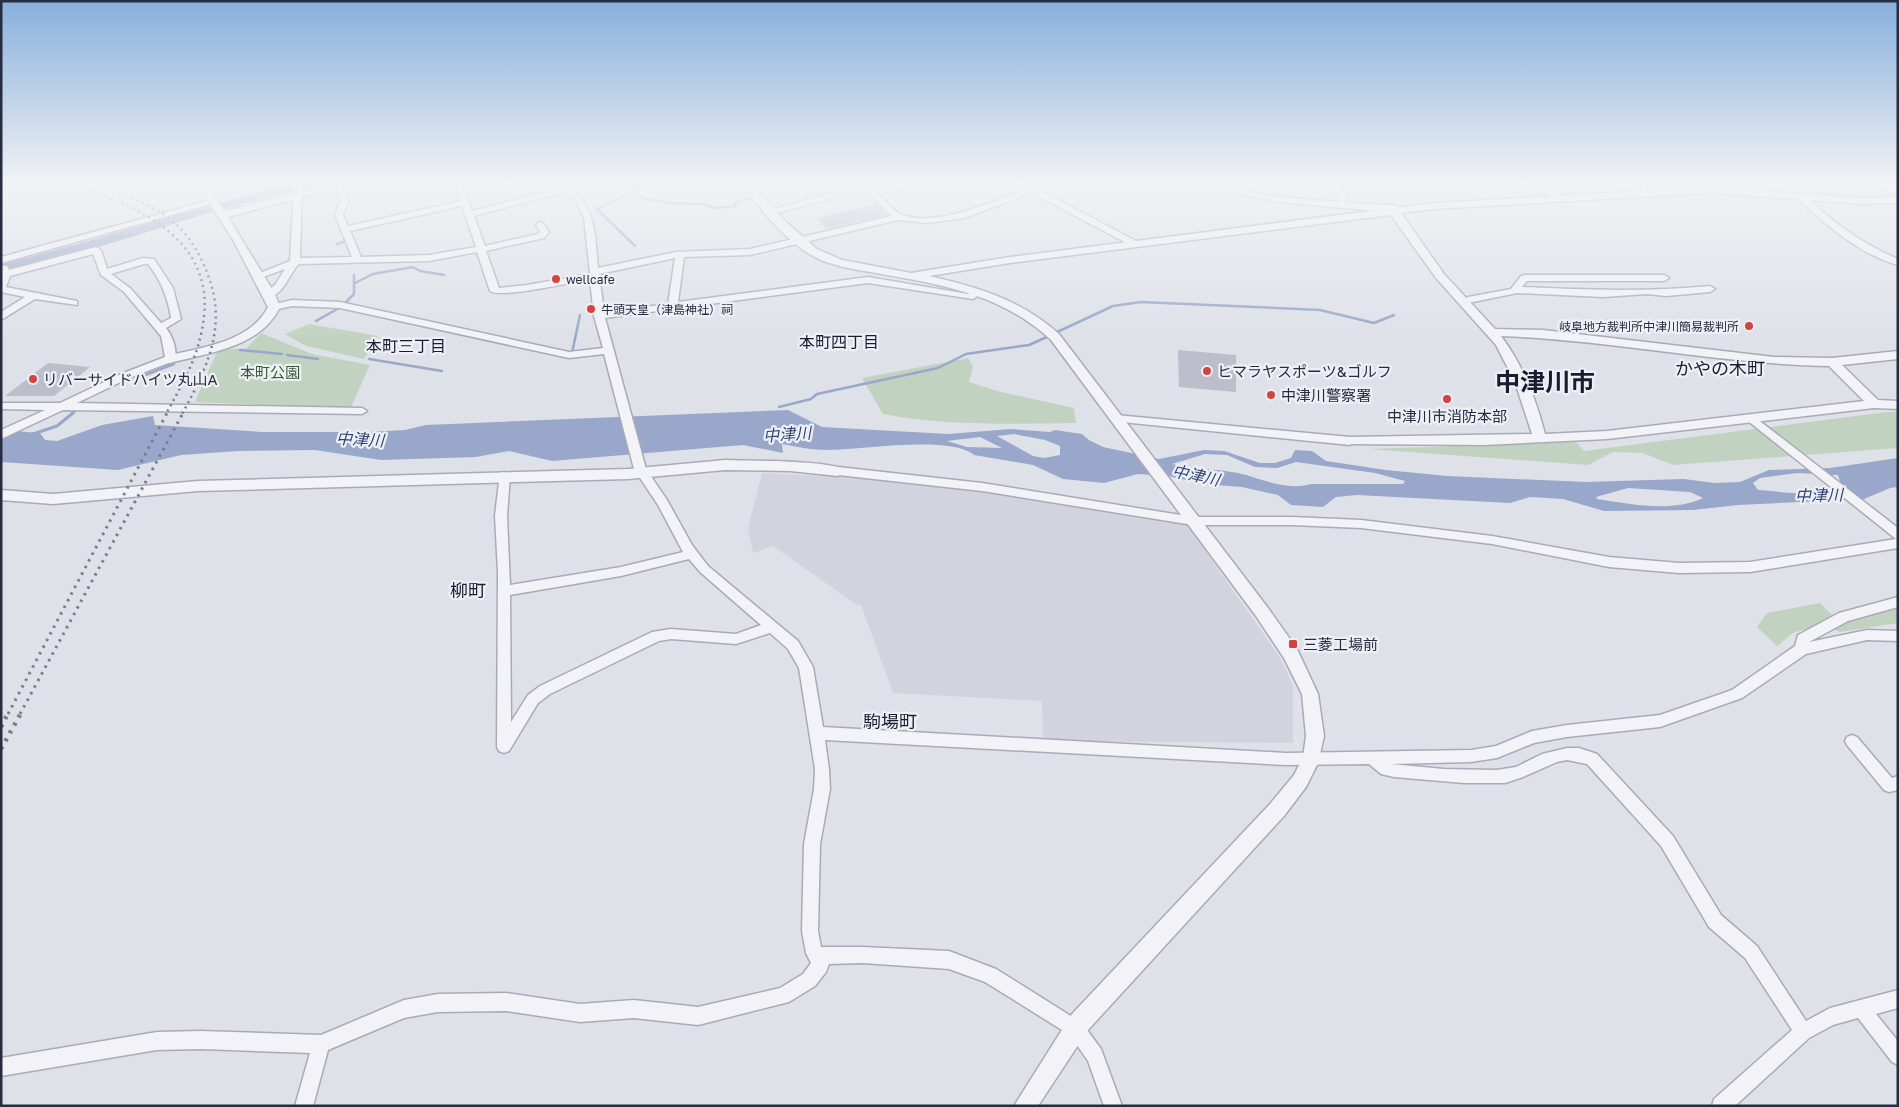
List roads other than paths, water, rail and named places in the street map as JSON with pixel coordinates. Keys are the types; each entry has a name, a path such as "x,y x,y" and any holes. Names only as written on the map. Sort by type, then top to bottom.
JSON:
{"street":[{"path":"3,265 114,236"},
{"path":"234,236 269,294 274,307"},
{"path":"269,294 279,287 295,262 296,236"},
{"path":"348,236 357,259"},
{"path":"476,236 495,291 499,292 680,255 738,254 820,236"},
{"path":"257,276 295,262 444,257 541,236"},
{"path":"590,236 599,316 623,411 641,471 663,502 691,554 704,568 792,645 806,667 822,768 822,789 812,844 810,931 814,953 820,956 863,955 949,960 990,975 1076,1029 1084,1037 1094,1054 1113,1106"},
{"path":"794,236 798,241 824,257 845,264 910,276 976,293 1009,304 1038,320 1055,337 1291,654 1310,694 1315,736 1312,758 1300,781 1277,810 1076,1029 1025,1106"},
{"path":"1121,236 1135,244"},
{"path":"910,276 948,268 1201,236"},
{"path":"1414,236 1438,275 1492,332 1512,363 1531,404 1540,439"},
{"path":"1849,236 1883,256 1898,262"},
{"path":"3,265 96,250 104,273 127,290 159,328 169,343 170,359"},
{"path":"673,305 680,255"},
{"path":"104,273 143,261 151,261 168,288 176,311 174,322 159,328"},
{"path":"3,265 1,289 74,303"},
{"path":"948,268 941,277 948,285"},
{"path":"1516,290 1522,279 1530,278 1664,278"},
{"path":"599,316 868,280 970,296 976,293"},
{"path":"1468,300 1516,290 1603,294 1646,291 1666,293 1710,289"},
{"path":"1,317 33,296"},
{"path":"1,435 125,376 170,359 236,341 267,320 274,307 292,303 340,305 569,355 610,360"},
{"path":"1492,332 1542,334 1774,361 1832,362 1898,355"},
{"path":"1832,362 1874,404"},
{"path":"1119,422 1350,441 1540,439 1607,436 1874,404 1898,405"},
{"path":"1,406 205,407 362,411"},
{"path":"1752,419 1898,535"},
{"path":"1,495 53,499 198,486 641,471 732,465 838,471 982,487 1188,515 1361,524 1492,540 1609,562 1679,568 1750,567 1898,543"},
{"path":"504,476 501,516 504,747 533,699 545,690 658,636 671,634 736,639 771,627"},
{"path":"503,591 567,579 633,570 691,554"},
{"path":"1802,649 1803,639 1844,617 1898,602"},
{"path":"816,733 1276,758 1480,755 1497,752 1541,736 1660,720 1737,694 1802,649 1867,635 1898,636"},
{"path":"1852,741 1889,785 1898,783"},
{"path":"1371,757 1386,769 1406,773 1503,776 1521,772 1559,754 1576,753 1592,759 1667,841 1715,921 1751,952 1803,1032"},
{"path":"1,1067 156,1041 202,1040 321,1044 404,1009 438,1003 506,1002 580,1013 634,1009 698,1016 783,996 809,980 820,966 820,956"},
{"path":"1721,1106 1803,1032 1830,1017 1898,999"},
{"path":"1861,1008 1898,1056"},
{"path":"304,1106 321,1044"}],"water":[{"name":"中津川","path":"788,410 822,427 948,434 1011,429 1050,432 1055,430 1082,434 1103,447 1159,459 1204,450 1224,451 1260,463 1275,463 1291,458 1295,450 1312,451 1326,461 1386,470 1447,476 1586,482 1684,479 1714,483 1740,482 1769,470 1830,468 1898,458 1898,487 1890,488 1864,499 1738,505 1693,510 1604,511 1563,499 1530,497 1510,503 1357,495 1336,497 1323,507 1291,505 1278,495 1242,487 1203,484 1169,476 1138,474 1104,483 1063,479 1033,465 974,455 962,449 946,446 926,445 828,450 782,444 783,453 743,445 552,461 509,451 476,457 381,460 315,450 238,451 181,455 118,470 1,462 1,430 40,433 45,440 57,441 102,425 153,416 155,425 262,432 368,432 405,430 426,425","holes":["1014,434 1045,440 1060,446 1060,455 1044,458 1033,456 997,436","980,437 1002,448 967,447 947,441","1205,454 1227,455 1255,467 1277,468 1296,462 1375,473 1405,481 1403,484 1311,484 1292,486 1238,473 1172,464","1797,473 1838,475 1841,485 1833,490 1801,494 1758,490 1753,483 1760,478","1628,488 1690,492 1703,498 1691,503 1664,506 1637,505 1597,499 1596,497"]}],"waterway":[{"path":"1,269 65,253 121,236"},
{"path":"624,236 635,246"},
{"path":"337,244 348,241"},
{"path":"360,257 372,257"},
{"path":"355,283 373,274 413,267 420,271 444,275"},
{"path":"344,304 354,294 354,275"},
{"path":"1055,333 1113,306 1141,302 1320,310 1374,323 1394,315"},
{"path":"316,321 339,308"},
{"path":"572,353 580,315"},
{"path":"779,407 811,399 817,394 938,368 966,354 1029,345 1049,336"},
{"path":"240,350 282,354"},
{"path":"287,355 318,359"},
{"path":"369,359 442,371"},
{"path":"140,377 174,364"},
{"path":"33,434 57,426 73,413"}],"railway":[{"path":"166,414 182,385 198,345 205,302 200,275 189,253 173,236"},
{"path":"182,414 208,359 216,322 211,284 203,263 186,236"},
{"path":"8,714 167,413"},
{"path":"20,714 183,413"},
{"path":"1,727 8,713"},
{"path":"1,749 21,713"}],"place":[{"name":"wellcafe","path":"556,279"},
{"name":"牛頭天皇（津島神社）祠","path":"591,309"},
{"name":"岐阜地方裁判所中津川簡易裁判所","path":"1749,326"},
{"name":"ヒマラヤスポーツ&ゴルフ","path":"1207,371"},
{"name":"リバーサイドハイツ丸山A","path":"33,379"},
{"name":"中津川警察署","path":"1271,395"},
{"name":"中津川市消防本部","path":"1447,399"},
{"name":"三菱工場前","path":"1293,644"}],"district":[{"name":"本町四丁目","path":"839,342"},
{"name":"本町三丁目","path":"406,346"},
{"name":"かやの木町","path":"1720,368"},
{"name":"中津川市","path":"1545,381"},
{"name":"柳町","path":"468,590"},
{"name":"駒場町","path":"890,721"}],"park label":[{"name":"本町公園","path":"270,372"}]}
